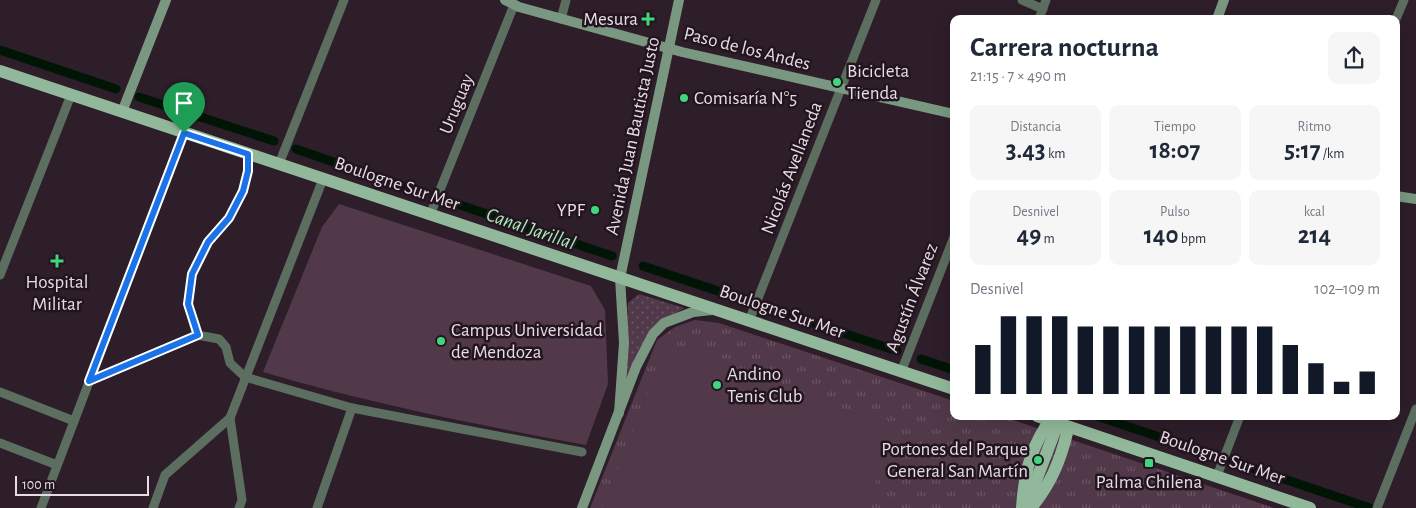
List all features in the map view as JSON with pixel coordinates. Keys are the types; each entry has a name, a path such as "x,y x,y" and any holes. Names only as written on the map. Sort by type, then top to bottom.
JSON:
{"main road":[{"path":"122,112 166,0"},
{"name":"Avenida Juan Bautista Justo","path":"619,412 624,343 620,278 679,0"},
{"path":"1218,15 1224,0"},
{"name":"Paso de los Andes","path":"510,3 561,19 669,48 950,113"},
{"name":"Boulogne Sur Mer","path":"0,71 950,388"},
{"path":"1400,197 1416,199"},
{"path":"582,508 636,367 659,327 693,312 715,309"},
{"path":"1024,508 1060,420"},
{"path":"1031,508 1051,481 1061,458 1067,433 1060,420"},
{"name":"Boulogne Sur Mer","path":"1060,420 1310,508"}],"street":[{"path":"279,164 344,0"},
{"path":"561,19 566,0"},
{"name":"Nicolás Avellaneda","path":"749,321 876,0"},
{"path":"1022,0 1045,4"},
{"path":"1398,15 1404,0"},
{"name":"Uruguay","path":"430,215 510,3"},
{"path":"0,275 71,95"},
{"path":"41,508 184,133"},
{"path":"198,335 188,304 192,274 208,242 229,218 243,191 248,171 248,154"},
{"path":"239,508 242,500 230,418 323,179"},
{"name":"Agustín Álvarez","path":"901,372 950,247"},
{"path":"89,381 198,335 219,339 226,348 230,362 245,377 352,408 582,452"},
{"path":"0,392 74,421"},
{"path":"317,508 352,408"},
{"path":"1378,508 1416,409"},
{"path":"153,508 165,475 230,418"},
{"path":"1217,476 1238,420"},
{"path":"0,443 58,466"}],"green space":[{"name":"Campus Universidad de Mendoza","path":"339,204 591,286 605,310 608,384 586,445 423,413 263,372 322,227"},
{"path":"639,294 684,308 650,330 624,382 628,303"},
{"path":"695,320 719,323 950,400 950,420 1013,420 1274,508 590,508 657,340 675,327"},
{"name":"Andino Tenis Club","path":"668,342 896,429 866,508 602,508"}],"waterway":[{"name":"Canal Jarillal","path":"0,50 116,89"},
{"name":"Canal Jarillal","path":"139,97 274,141"},
{"name":"Canal Jarillal","path":"296,149 423,193"},
{"name":"Canal Jarillal","path":"451,202 612,256"},
{"name":"Canal Jarillal","path":"643,266 742,299"},
{"name":"Canal Jarillal","path":"768,308 897,351"},
{"name":"Canal Jarillal","path":"921,359 950,369"},
{"name":"Canal Jarillal","path":"1109,420 1216,456"},
{"name":"Canal Jarillal","path":"1231,461 1370,508"}],"place":[{"name":"Mesura","path":"648,19"},
{"name":"Bicicleta Tienda","path":"837,82"},
{"name":"Comisaría N°5","path":"684,98"},
{"name":"YPF","path":"595,210"},
{"name":"Hospital Militar","path":"57,261"},
{"name":"Campus Universidad de Mendoza","path":"441,341"},
{"name":"Andino Tenis Club","path":"717,385"},
{"name":"Portones del Parque General San Martín","path":"1038,460"},
{"name":"Palma Chilena","path":"1149,463"}],"route":[{"path":"184,133 248,154 248,171 243,191 229,218 208,242 192,274 188,304 198,335 89,381 158,202 184,133"}]}
